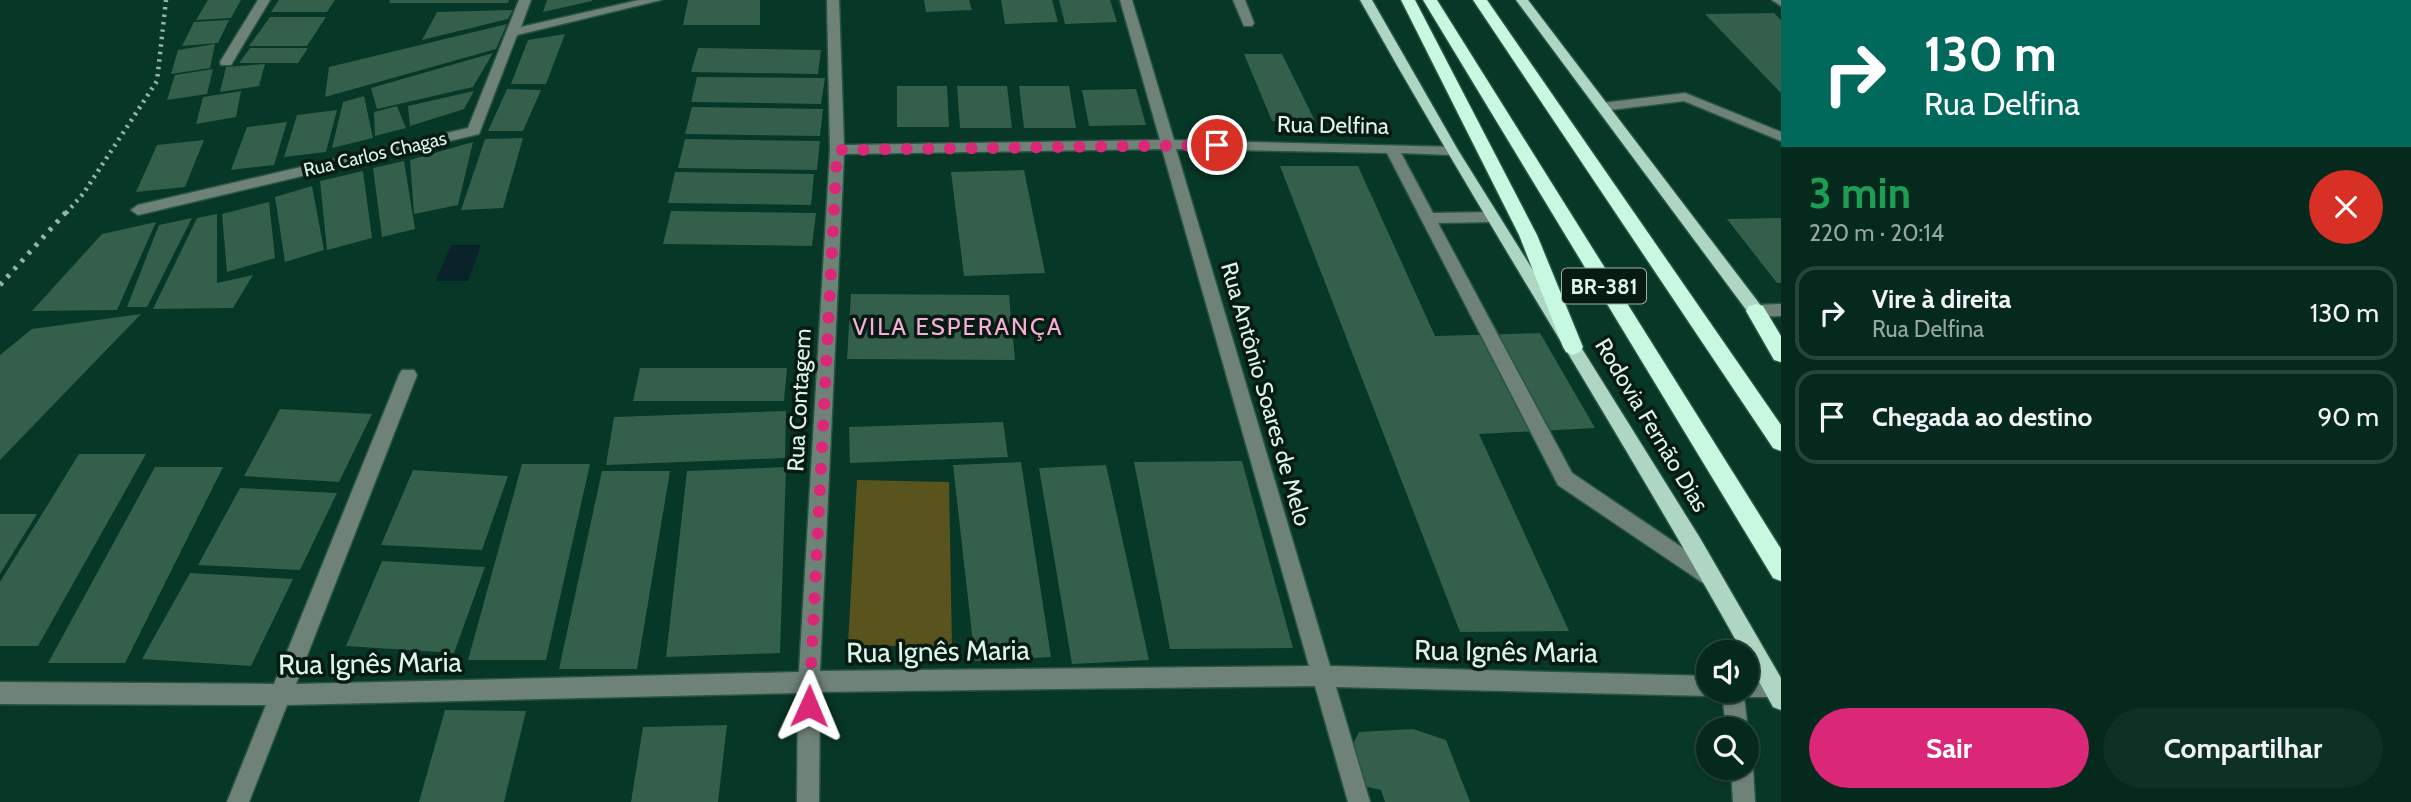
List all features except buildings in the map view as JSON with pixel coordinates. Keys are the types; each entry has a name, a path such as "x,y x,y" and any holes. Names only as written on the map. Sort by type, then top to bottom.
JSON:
{"highway":[{"path":"1408,0 1528,235 1573,348"},
{"name":"Rodovia Fernão Dias","path":"1430,0 1781,570"},
{"name":"BR-381","path":"1480,0 1781,442"},
{"path":"1756,311 1781,354"}],"main road":[{"name":"Rodovia Fernão Dias","path":"1366,0 1451,150 1713,579 1778,693"},
{"path":"1522,0 1756,311"}],"street":[{"path":"226,62 264,0"},
{"name":"Rua Carlos Chagas","path":"138,209 474,131 525,0"},
{"path":"512,33 654,0"},
{"name":"Rua Contagem","path":"808,802 809,682 837,150 833,0"},
{"name":"Rua Antônio Soares de Melo","path":"1126,0 1359,802"},
{"path":"1240,0 1248,23"},
{"path":"1602,107 1685,97 1781,137"},
{"name":"Rua Delfina","path":"837,150 1167,144 1451,150"},
{"path":"1392,149 1565,479 1713,579"},
{"path":"1428,218 1493,217"},
{"path":"1756,311 1781,310"},
{"path":"238,802 408,375"},
{"name":"Rua Ignês Maria","path":"0,693 280,695 809,682 1323,676 1696,686"},
{"path":"1759,689 1778,693"},
{"path":"1743,780 1744,802"}],"shaded area":[{"path":"857,480 949,482 952,647 848,645"}],"water":[{"path":"451,245 481,245 468,281 436,281"}],"railway":[{"path":"66,213 83,194 157,81 166,0"},
{"path":"0,285 67,211"}],"district":[{"name":"VILA ESPERANÇA","path":"958,326"}],"route":[{"path":"809,706 837,150 1217,145"}]}
